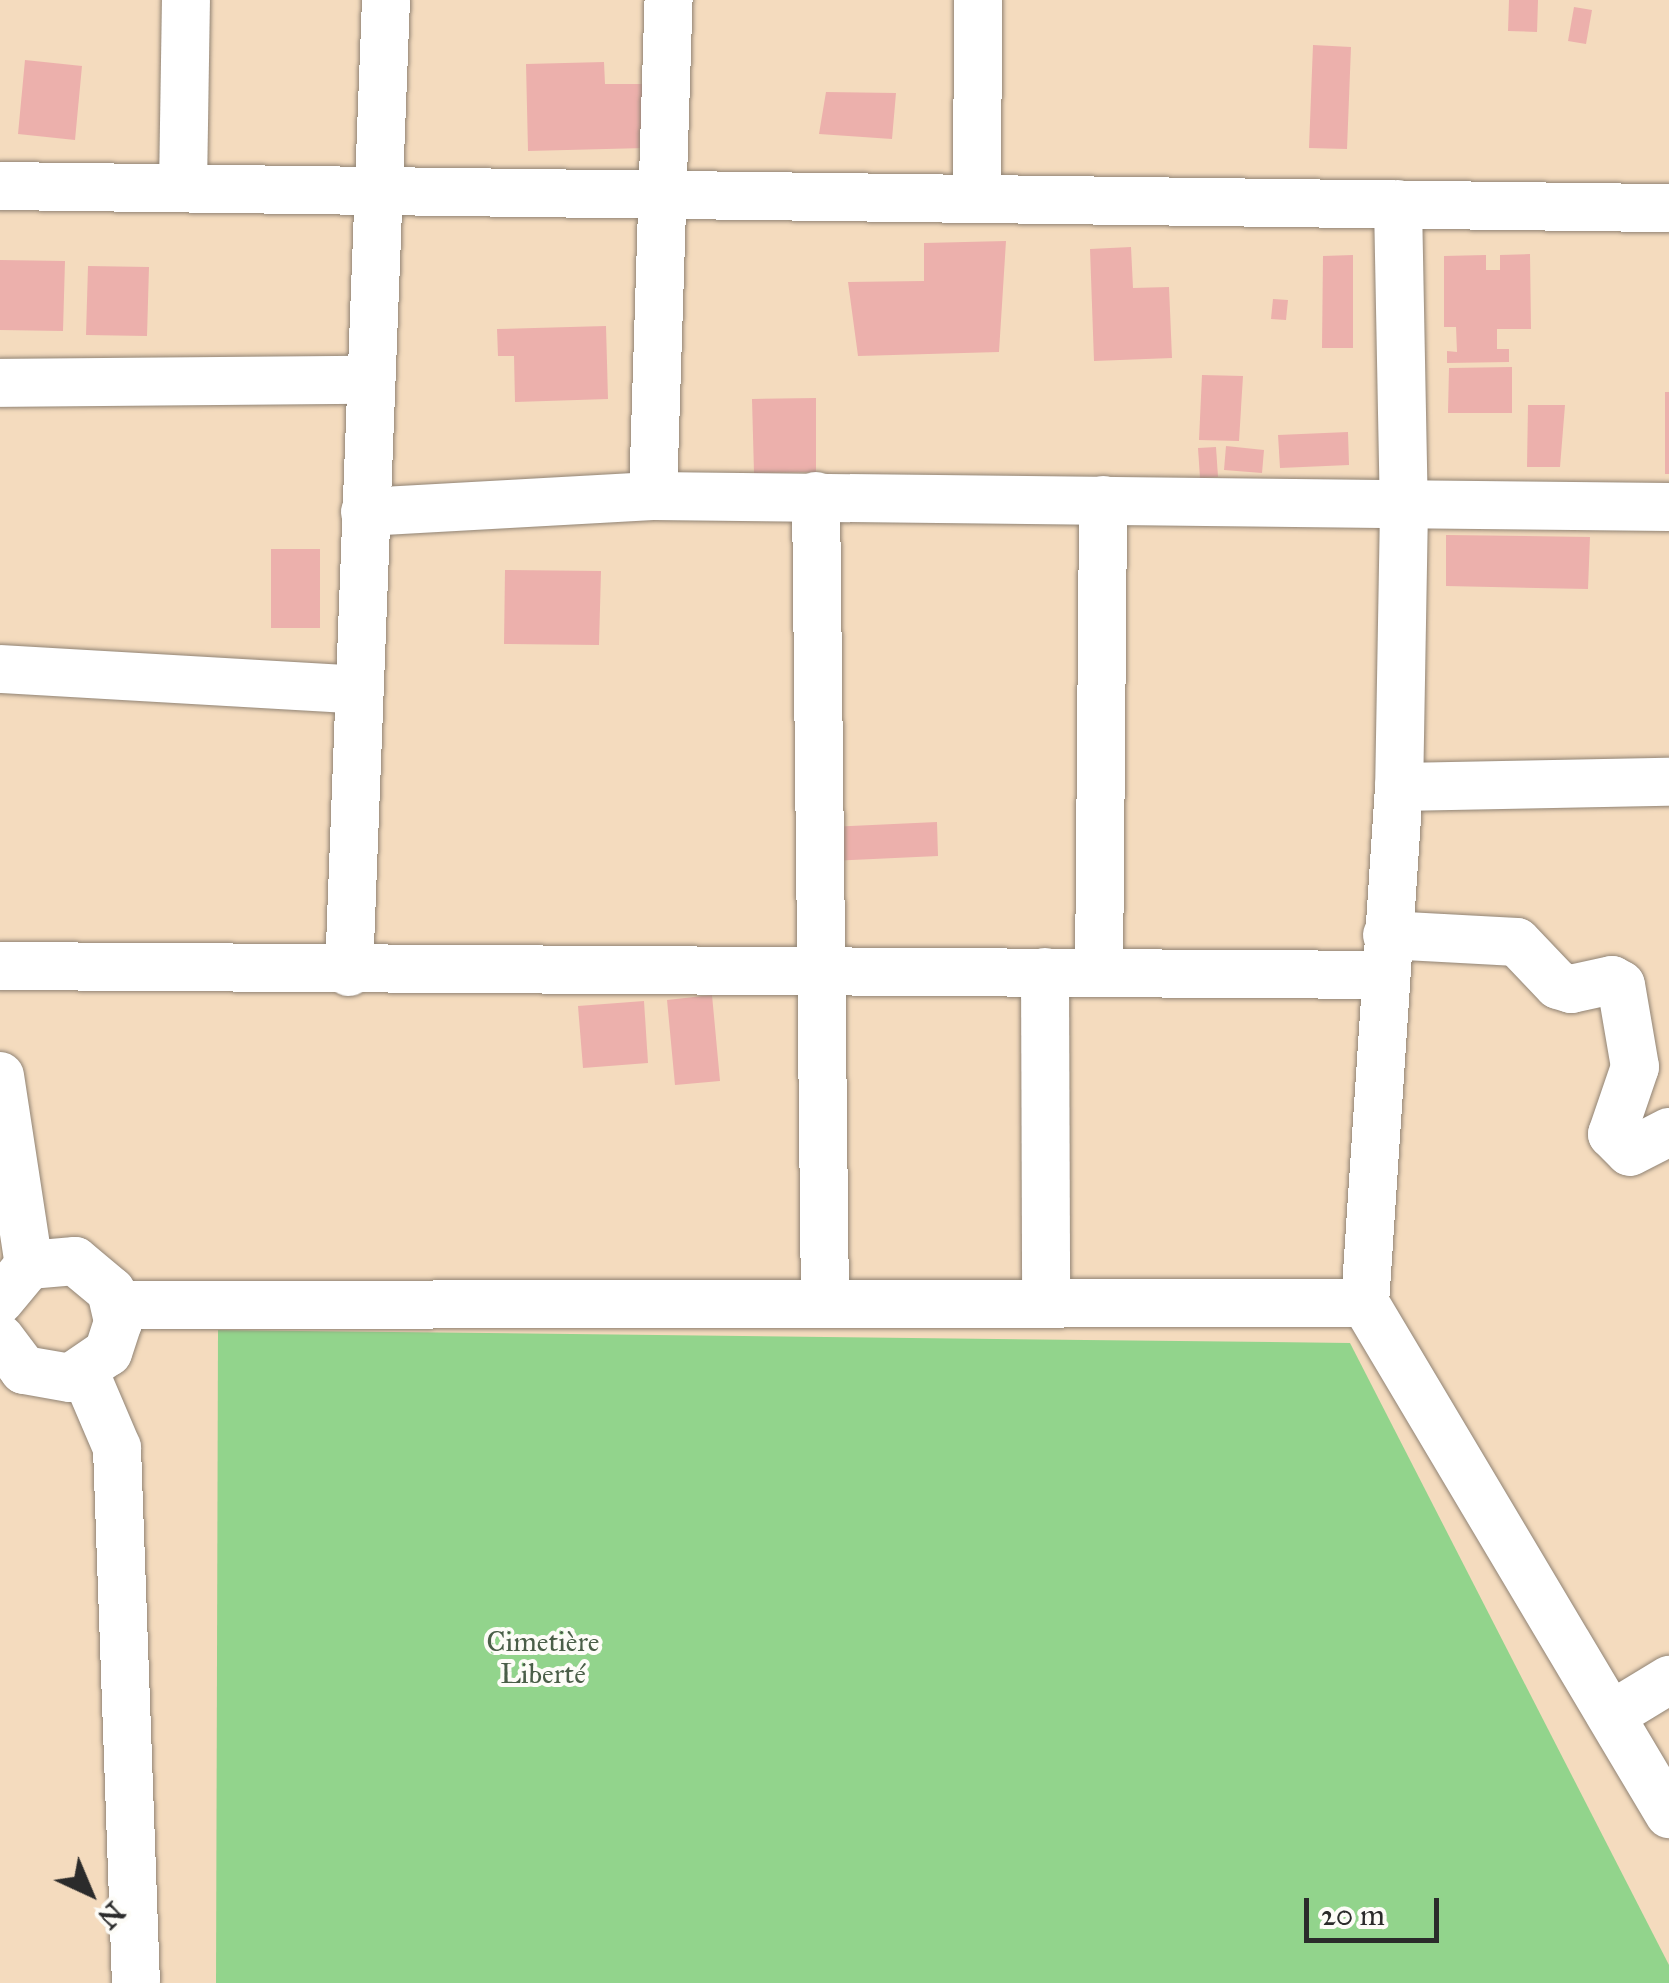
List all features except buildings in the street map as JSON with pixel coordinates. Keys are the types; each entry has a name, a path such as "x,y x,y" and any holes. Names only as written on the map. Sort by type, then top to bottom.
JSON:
{"street":[{"path":"184,188 186,0"},
{"path":"349,972 375,191 386,0"},
{"path":"652,496 668,0"},
{"path":"978,0 978,199"},
{"path":"0,186 1669,208"},
{"path":"1398,204 1404,508 1399,787 1365,1303 1614,1714 1669,1814"},
{"path":"0,383 369,380"},
{"path":"365,512 652,496 1102,500 1404,508 1669,508"},
{"path":"816,496 826,1300"},
{"path":"1099,973 1102,500"},
{"path":"0,669 359,690"},
{"path":"1399,787 1669,782"},
{"path":"0,966 349,972 1099,973 1385,955 1518,942 1558,986 1571,990 1612,980 1622,985 1635,1068 1612,1134 1630,1152 1669,1132"},
{"path":"1045,972 1046,1301"},
{"path":"0,1338 12,1360 39,1377 85,1373 108,1352 116,1306 102,1278 76,1261 14,1282 1,1085"},
{"path":"116,1306 826,1300 1365,1303"},
{"path":"85,1373 117,1448 136,1983"},
{"path":"1614,1714 1669,1680"}],"green space":[{"name":"Cimetière Liberté","path":"218,1330 1350,1343 1669,1965 1669,1983 216,1983"}]}
